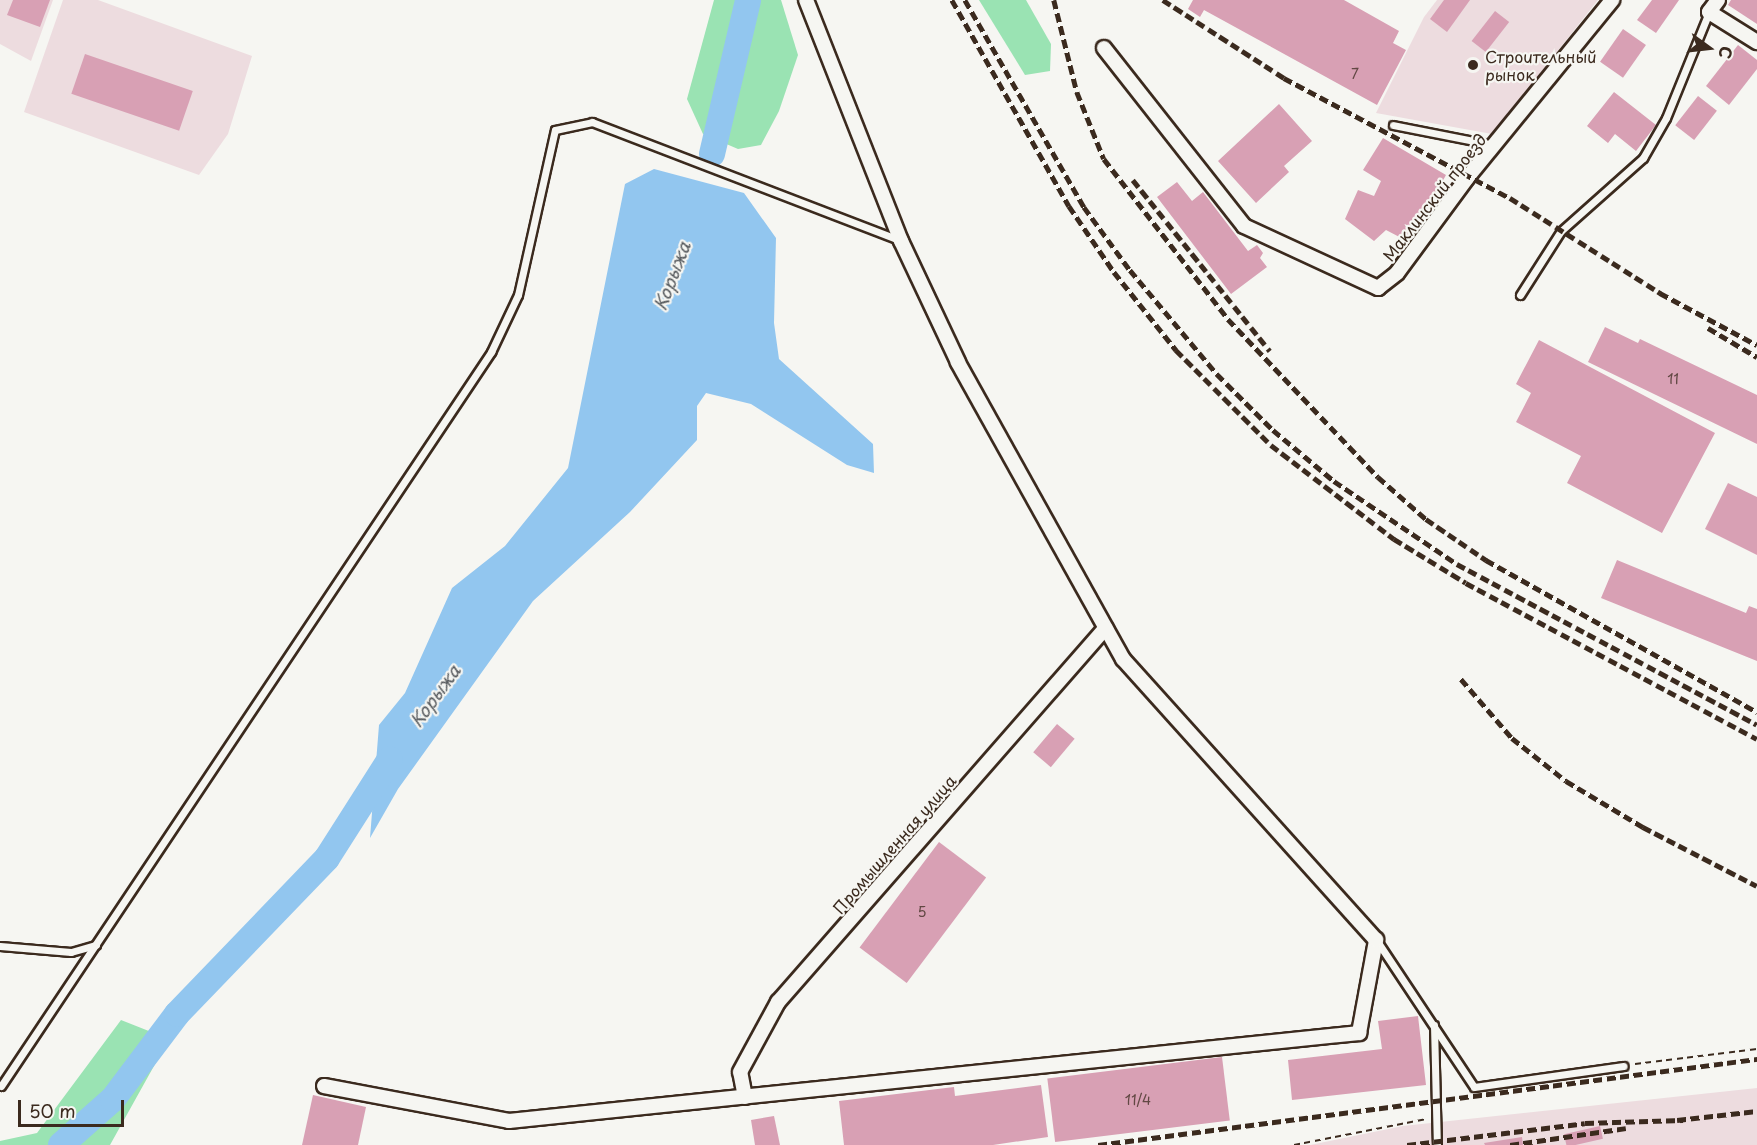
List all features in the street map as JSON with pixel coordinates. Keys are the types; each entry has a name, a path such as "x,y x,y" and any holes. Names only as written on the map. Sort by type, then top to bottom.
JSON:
{"street":[{"path":"324,1086 509,1121 1359,1033 1376,940 1123,659 958,362 901,241 806,0"},
{"name":"Маклинский проезд","path":"1104,48 1244,226 1378,288 1397,273 1494,145 1612,0"},
{"path":"1718,0 1709,12 1757,42"},
{"name":"Промышленная улица","path":"745,1097 740,1072 778,1002 1105,628"}],"lane":[{"path":"1520,295 1561,231 1643,158 1666,118 1709,12"},
{"path":"0,1086 491,352 518,295 555,130 592,122 901,241"},
{"path":"1394,125 1494,145"},
{"path":"1376,940 1474,1087 1624,1066"},
{"path":"0,946 71,952 96,945"},
{"path":"1434,1025 1437,1145"}],"path":[{"path":"1624,1066 1757,1049"},
{"path":"1294,1145 1435,1118"}],"shaded area":[{"path":"0,0 53,0 31,61 0,44"},
{"path":"63,0 98,0 252,56 228,134 199,175 24,112"},
{"name":"Строительный рынок","path":"1437,0 1598,0 1492,134 1376,113 1424,17"},
{"path":"1757,1088 1757,1145 1310,1145 1403,1126"}],"green space":[{"path":"714,0 781,0 798,55 779,111 761,145 738,149 703,134 687,99"},
{"path":"979,0 1026,0 1051,44 1050,71 1025,75"},
{"path":"121,1020 169,1039 110,1145 0,1145 0,1141 37,1133"}],"water":[{"path":"654,169 744,193 776,238 774,323 779,359 873,444 874,473 847,465 751,404 706,393 697,406 697,440 630,512 533,601 398,789 370,838 379,725 405,693 452,588 505,546 568,468 625,184"}],"building":[{"path":"13,0 50,0 40,27 7,15"},
{"path":"1193,0 1344,0 1399,31 1393,43 1406,50 1377,105 1204,10 1200,17 1188,9"},
{"path":"1444,0 1470,0 1447,32 1430,19"},
{"path":"1652,0 1679,0 1656,33 1637,20"},
{"path":"1731,0 1757,0 1757,24 1728,5"},
{"path":"1495,11 1509,22 1486,52 1472,41"},
{"path":"1623,29 1646,45 1623,78 1600,62"},
{"path":"1738,45 1757,60 1757,69 1729,105 1706,86"},
{"path":"85,54 193,91 179,131 71,94"},
{"path":"1614,92 1656,125 1636,151 1615,134 1608,143 1587,126"},
{"path":"1698,96 1717,111 1694,140 1675,125"},
{"path":"1279,104 1312,141 1284,166 1289,172 1256,203 1218,161"},
{"path":"1383,138 1446,175 1409,242 1386,230 1374,241 1345,219 1358,190 1374,196 1381,181 1363,170"},
{"path":"1177,182 1192,201 1203,192 1248,251 1257,245 1263,253 1260,258 1267,267 1231,294 1157,197"},
{"path":"1605,327 1638,343 1640,339 1757,395 1757,444 1588,362"},
{"path":"1539,340 1715,433 1662,533 1567,483 1581,456 1516,422 1531,393 1516,384"},
{"path":"1728,483 1757,497 1757,555 1705,529"},
{"path":"1617,560 1746,613 1749,606 1757,609 1757,661 1601,598"},
{"path":"1057,724 1075,739 1051,767 1033,752"},
{"path":"939,842 986,878 907,983 860,947"},
{"path":"1418,1016 1426,1085 1292,1100 1288,1060 1382,1049 1378,1021"},
{"path":"1222,1057 1230,1121 1055,1142 1047,1078"},
{"path":"1041,1085 1048,1137 993,1145 844,1145 839,1101 954,1087 955,1096"},
{"path":"313,1095 366,1107 358,1145 302,1145"},
{"path":"774,1116 780,1145 755,1145 751,1120"},
{"path":"1600,1126 1603,1139 1566,1145 1564,1134"},
{"path":"1522,1137 1523,1145 1485,1145 1484,1143"}],"waterway":[{"name":"Корыжа","path":"712,154 748,0"},
{"name":"Корыжа","path":"61,1145 113,1099 177,1014 327,858 390,759"}],"railway":[{"path":"952,0 1069,206 1114,272 1176,350 1271,445 1394,539 1466,583 1757,739"},
{"path":"965,0 1084,207 1130,270 1217,374 1273,430 1334,481 1457,564 1757,725"},
{"path":"1054,0 1077,92 1104,159 1228,319 1378,477 1426,519 1486,560 1757,712"},
{"path":"1163,0 1284,78 1510,198 1660,293 1757,345"},
{"path":"1133,180 1270,351"},
{"path":"1708,328 1757,357"},
{"path":"1461,679 1512,738 1566,781 1643,827 1757,886"},
{"path":"1098,1145 1757,1059"},
{"path":"1677,1120 1757,1111"},
{"path":"1407,1145 1585,1123 1683,1120"},
{"path":"1510,1145 1626,1128"}],"place":[{"name":"Строительный рынок","path":"1473,65"}]}
